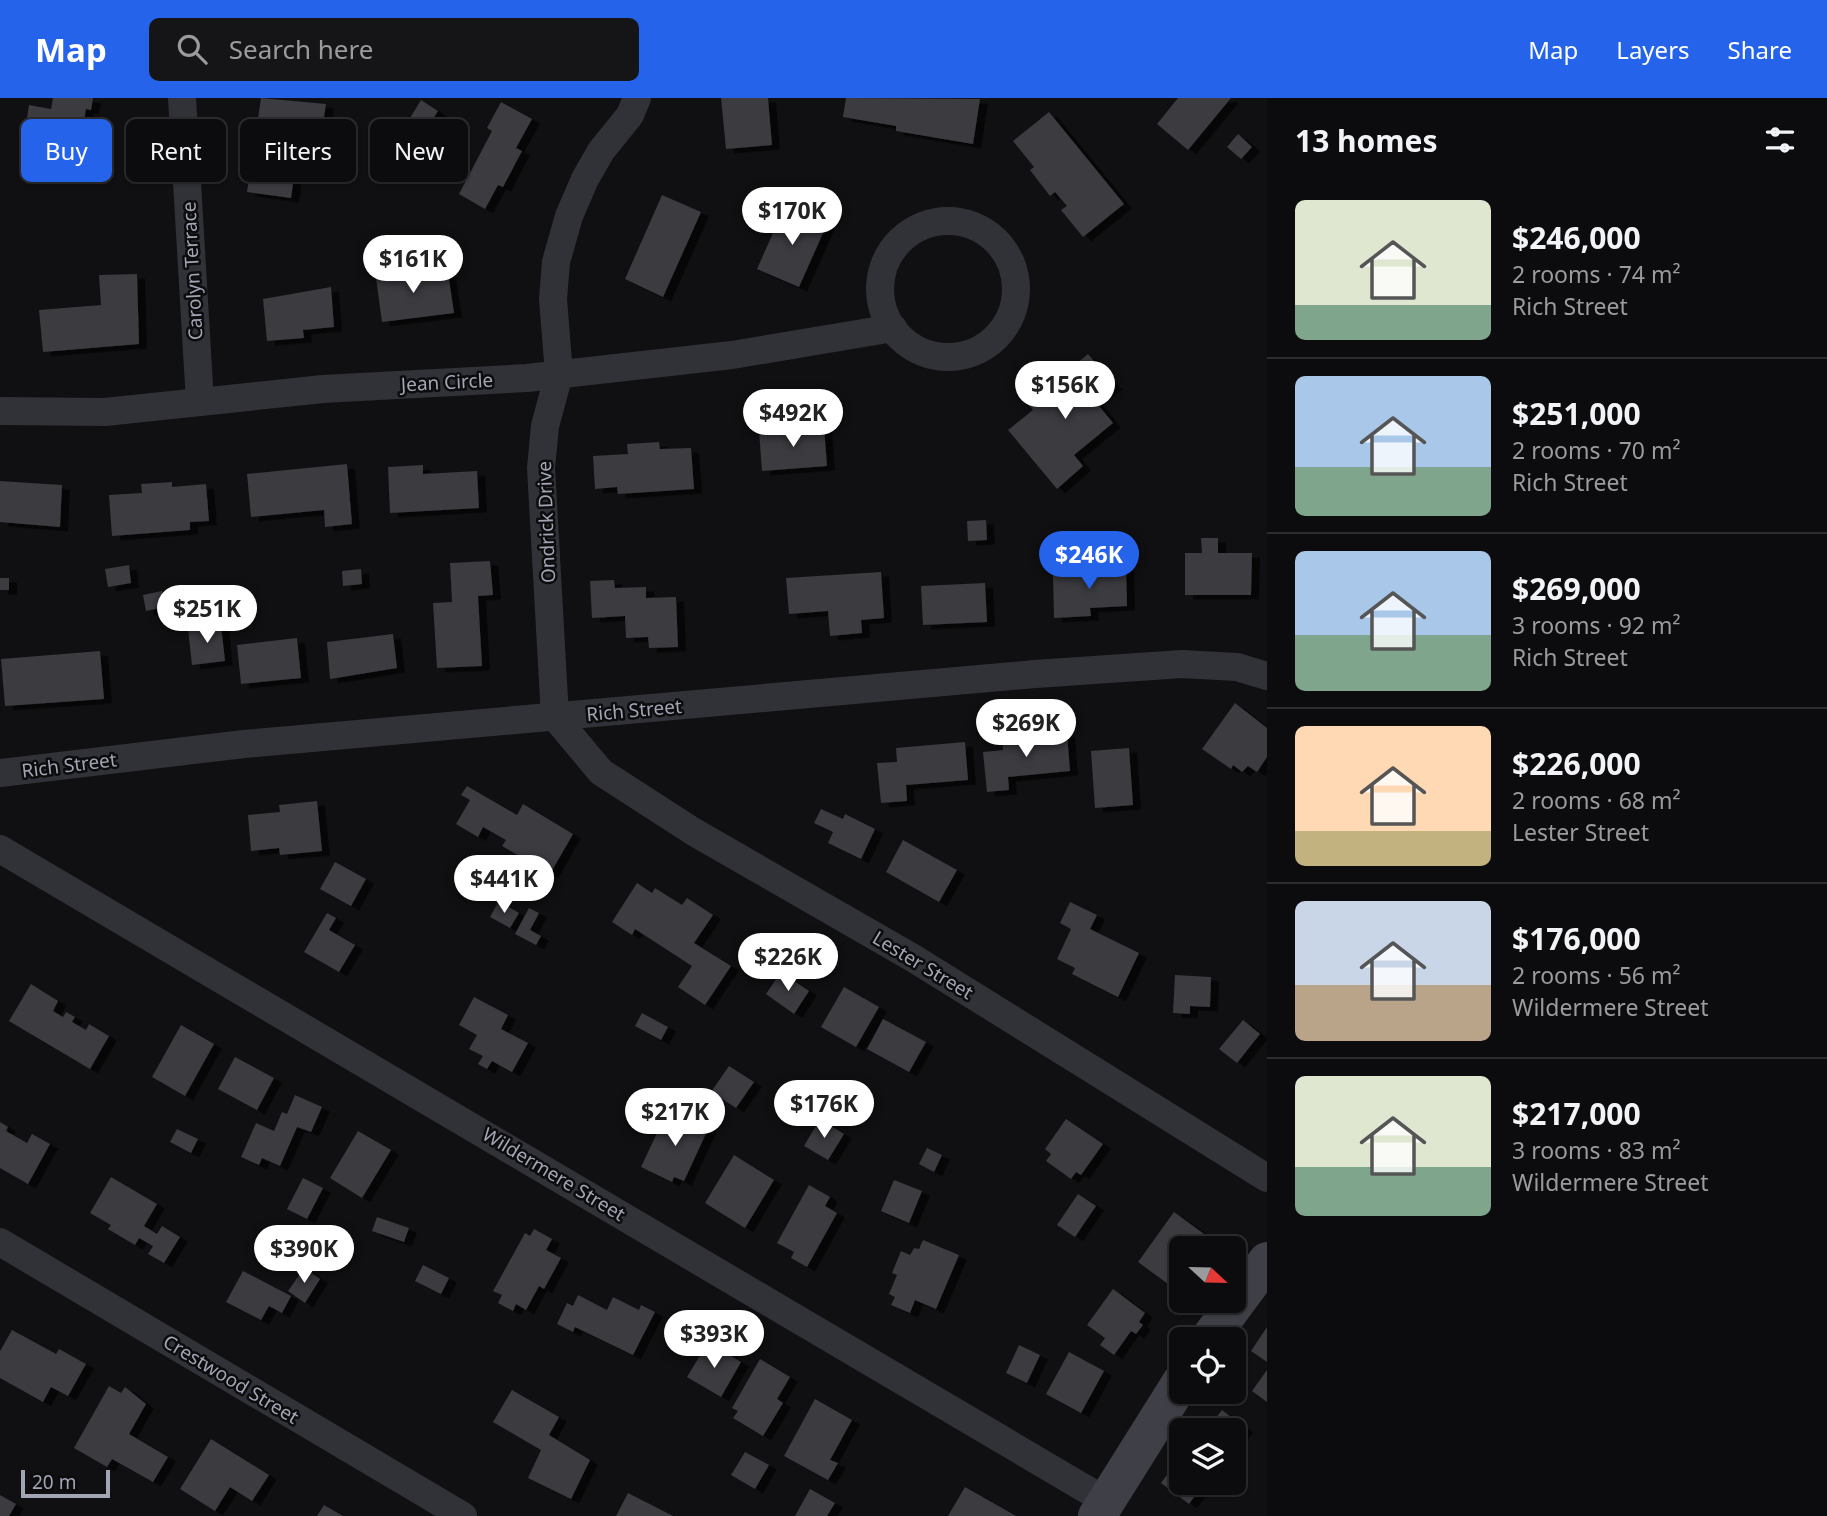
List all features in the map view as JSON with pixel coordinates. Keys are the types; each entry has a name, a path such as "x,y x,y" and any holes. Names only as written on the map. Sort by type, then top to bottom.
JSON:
{"main road":[{"path":"1218,1327 1267,1261"},
{"path":"1102,1509 1169,1401"}],"street":[{"name":"Carolyn Terrace","path":"182,98 200,402"},
{"name":"Ondrick Drive","path":"555,717 541,468 545,426 559,374 553,299 561,239 593,164 630,115 637,98"},
{"path":"943,221 965,223 988,233 1007,256 1016,284 1012,313 996,337 984,346 957,356 935,355 914,348 893,328 883,308 882,276 896,246 912,232 943,221"},
{"name":"Jean Circle","path":"0,411 105,412 323,389 559,374 732,355 893,328"},
{"name":"Rich Street","path":"0,773 244,744 1035,674 1182,664 1237,667 1267,676"},
{"name":"Lester Street","path":"555,717 601,772 694,832 913,958 1267,1178"},
{"name":"Wildermere Street","path":"0,849 1102,1509"},
{"name":"Crestwood Street","path":"0,1242 463,1516"}],"building":[{"path":"53,98 93,98 91,110 86,109 84,119 27,119 29,105 51,109"},
{"path":"261,98 326,104 324,119 258,119"},
{"path":"721,98 768,98 772,145 726,149"},
{"path":"846,98 980,99 973,144 896,131 896,126 843,117"},
{"path":"1178,98 1231,98 1188,150 1157,124"},
{"path":"421,100 438,111 433,119 410,118"},
{"path":"501,102 532,119 516,148 522,151 503,187 498,185 485,209 459,194 465,182 468,182 468,177 492,131 487,128"},
{"path":"1049,112 1124,204 1083,237 1061,210 1067,206 1055,192 1050,196 1030,170 1034,167 1013,141"},
{"path":"1238,134 1252,147 1241,159 1227,147"},
{"path":"248,182 293,182 291,198 247,192"},
{"path":"662,195 701,212 663,297 625,279"},
{"path":"785,206 827,224 799,287 757,269"},
{"path":"411,267 413,277 448,273 454,313 382,322 375,271"},
{"path":"137,274 139,344 43,352 39,310 101,305 99,275"},
{"path":"331,287 334,327 303,330 304,338 267,341 263,299"},
{"path":"1088,354 1114,385 1095,401 1113,423 1074,455 1083,466 1057,489 1008,430 1033,410 1028,404"},
{"path":"824,427 827,466 762,471 759,431"},
{"path":"659,442 660,449 691,448 694,489 618,494 617,487 595,489 593,456 628,454 627,444"},
{"path":"347,464 352,524 325,527 324,510 251,517 247,474"},
{"path":"423,465 423,474 477,471 479,508 390,513 388,467"},
{"path":"0,481 62,485 60,527 0,522"},
{"path":"172,482 172,487 206,484 209,521 190,522 190,530 112,536 109,495 142,493 141,484"},
{"path":"986,520 987,540 968,541 967,521"},
{"path":"1201,538 1218,538 1218,553 1252,553 1251,595 1185,595 1185,553 1202,553"},
{"path":"490,561 493,595 478,596 482,666 437,668 433,603 452,602 450,563"},
{"path":"129,565 131,583 108,587 105,569"},
{"path":"1126,566 1127,606 1090,608 1091,616 1054,618 1053,573"},
{"path":"361,569 362,584 343,586 342,571"},
{"path":"881,572 884,618 861,620 862,633 830,636 828,611 789,614 786,578"},
{"path":"0,578 9,578 9,590 0,590"},
{"path":"614,580 615,588 646,587 646,598 676,597 678,647 649,648 648,637 626,638 625,616 592,618 590,581"},
{"path":"985,583 987,622 923,625 921,586"},
{"path":"162,591 165,607 146,611 143,595"},
{"path":"221,625 225,661 192,665 188,629"},
{"path":"393,634 397,668 330,679 327,642"},
{"path":"297,638 301,678 241,684 237,645"},
{"path":"100,651 104,699 5,706 1,659"},
{"path":"1235,703 1267,728 1267,757 1257,772 1248,766 1242,772 1233,765 1231,769 1202,749"},
{"path":"1067,733 1070,771 1008,777 1009,790 987,792 983,752 1003,750 1002,739"},
{"path":"965,742 968,780 906,785 907,801 881,803 877,763 897,762 896,748"},
{"path":"1129,748 1133,805 1095,808 1091,751"},
{"path":"467,786 517,815 523,804 573,834 550,874 502,846 506,840 483,827 478,837 456,824 470,800 461,795"},
{"path":"317,801 322,851 280,855 279,848 251,851 248,815 280,812 279,805"},
{"path":"821,809 843,819 845,814 875,829 861,859 828,843 833,832 814,823"},
{"path":"903,840 957,870 939,902 886,872"},
{"path":"335,862 366,879 351,906 320,889"},
{"path":"637,883 652,893 655,888 682,905 687,898 713,915 694,943 731,966 705,1005 678,987 692,966 635,929 632,935 612,922"},
{"path":"499,901 519,913 510,928 490,917"},
{"path":"1070,902 1097,915 1090,929 1139,953 1118,997 1072,974 1075,968 1057,959 1071,929 1060,923"},
{"path":"529,908 539,913 530,930 541,936 536,945 515,934"},
{"path":"327,913 336,918 329,930 355,945 339,972 304,952"},
{"path":"781,972 809,991 794,1014 766,994"},
{"path":"1175,975 1211,977 1210,1007 1190,1006 1190,1014 1173,1013"},
{"path":"31,984 58,1001 53,1011 63,1017 66,1012 75,1017 72,1022 86,1030 89,1024 109,1036 90,1069 9,1021"},
{"path":"844,987 879,1007 856,1047 821,1027"},
{"path":"474,997 508,1015 501,1029 528,1043 512,1072 492,1061 487,1069 478,1064 483,1056 469,1049 477,1035 459,1025"},
{"path":"642,1013 668,1027 661,1040 635,1026"},
{"path":"883,1019 926,1042 909,1072 867,1049"},
{"path":"1243,1020 1260,1034 1237,1063 1219,1049"},
{"path":"181,1025 214,1044 185,1096 152,1077"},
{"path":"235,1057 274,1078 257,1110 218,1089"},
{"path":"729,1066 754,1082 736,1108 711,1092"},
{"path":"295,1095 322,1107 311,1132 297,1127 280,1166 262,1158 259,1165 241,1157 256,1123 274,1131 282,1112 287,1114"},
{"path":"672,1114 687,1121 690,1117 709,1127 684,1181 674,1177 672,1182 641,1167 665,1116 670,1119"},
{"path":"820,1119 844,1134 828,1160 804,1146"},
{"path":"1066,1119 1103,1144 1081,1175 1076,1172 1071,1179 1046,1161 1051,1154 1045,1149"},
{"path":"0,1122 8,1127 6,1131 27,1143 32,1134 50,1144 28,1184 0,1168"},
{"path":"177,1129 198,1139 191,1153 170,1142"},
{"path":"358,1131 391,1150 362,1198 330,1178"},
{"path":"927,1148 942,1155 934,1172 919,1164"},
{"path":"734,1155 774,1180 745,1228 705,1203"},
{"path":"111,1177 157,1204 144,1226 157,1234 162,1226 180,1237 164,1263 148,1254 153,1246 139,1238 135,1245 108,1229 111,1225 90,1213"},
{"path":"303,1178 323,1188 307,1219 287,1209"},
{"path":"894,1180 922,1191 909,1223 881,1211"},
{"path":"809,1185 830,1197 825,1206 837,1213 807,1267 791,1258 794,1252 777,1243"},
{"path":"1078,1194 1096,1206 1075,1237 1057,1225"},
{"path":"1174,1212 1204,1234 1169,1236 1168,1284 1138,1262"},
{"path":"377,1217 409,1228 404,1242 372,1231"},
{"path":"534,1229 552,1239 546,1250 561,1258 544,1289 539,1286 526,1310 516,1304 513,1311 498,1303 502,1295 493,1291 525,1233 530,1236"},
{"path":"923,1240 959,1255 936,1309 915,1300 910,1313 891,1305 895,1297 889,1294 897,1275 892,1273 901,1251 910,1255 914,1248 919,1249"},
{"path":"423,1265 449,1278 441,1294 415,1281"},
{"path":"304,1268 320,1279 305,1303 288,1291"},
{"path":"243,1271 291,1296 282,1313 269,1306 261,1320 226,1302"},
{"path":"1113,1289 1145,1313 1139,1322 1143,1325 1136,1334 1131,1331 1114,1355 1100,1345 1105,1338 1087,1325"},
{"path":"578,1295 607,1310 613,1297 639,1310 641,1305 655,1312 633,1355 575,1327 573,1332 557,1324 567,1303 573,1306"},
{"path":"1267,1327 1267,1362 1251,1351"},
{"path":"12,1330 56,1354 59,1349 86,1364 68,1396 51,1387 43,1402 0,1378 0,1351"},
{"path":"708,1342 741,1362 721,1397 687,1377"},
{"path":"1019,1345 1040,1355 1027,1383 1006,1373"},
{"path":"1069,1352 1104,1371 1081,1413 1046,1394"},
{"path":"760,1359 790,1377 777,1399 783,1403 763,1436 733,1418 738,1411 732,1408"},
{"path":"1267,1370 1267,1402 1252,1391"},
{"path":"109,1386 121,1393 125,1387 146,1404 129,1434 168,1457 153,1482 112,1459 107,1467 74,1448"},
{"path":"512,1390 559,1417 549,1435 590,1460 571,1499 528,1478 541,1450 493,1422"},
{"path":"815,1399 852,1420 830,1460 838,1463 828,1480 784,1456"},
{"path":"1222,1410 1232,1418 1216,1418"},
{"path":"211,1439 269,1475 252,1501 230,1487 215,1511 180,1489"},
{"path":"745,1452 769,1465 755,1489 731,1475"},
{"path":"1169,1472 1169,1489 1161,1483"},
{"path":"965,1487 1016,1516 948,1516"},
{"path":"810,1489 835,1503 827,1516 795,1516"},
{"path":"628,1493 673,1516 616,1516"},
{"path":"0,1495 16,1504 9,1516 0,1516"},
{"path":"1177,1495 1196,1495 1189,1504"},
{"path":"324,1505 343,1516 317,1516"}]}
